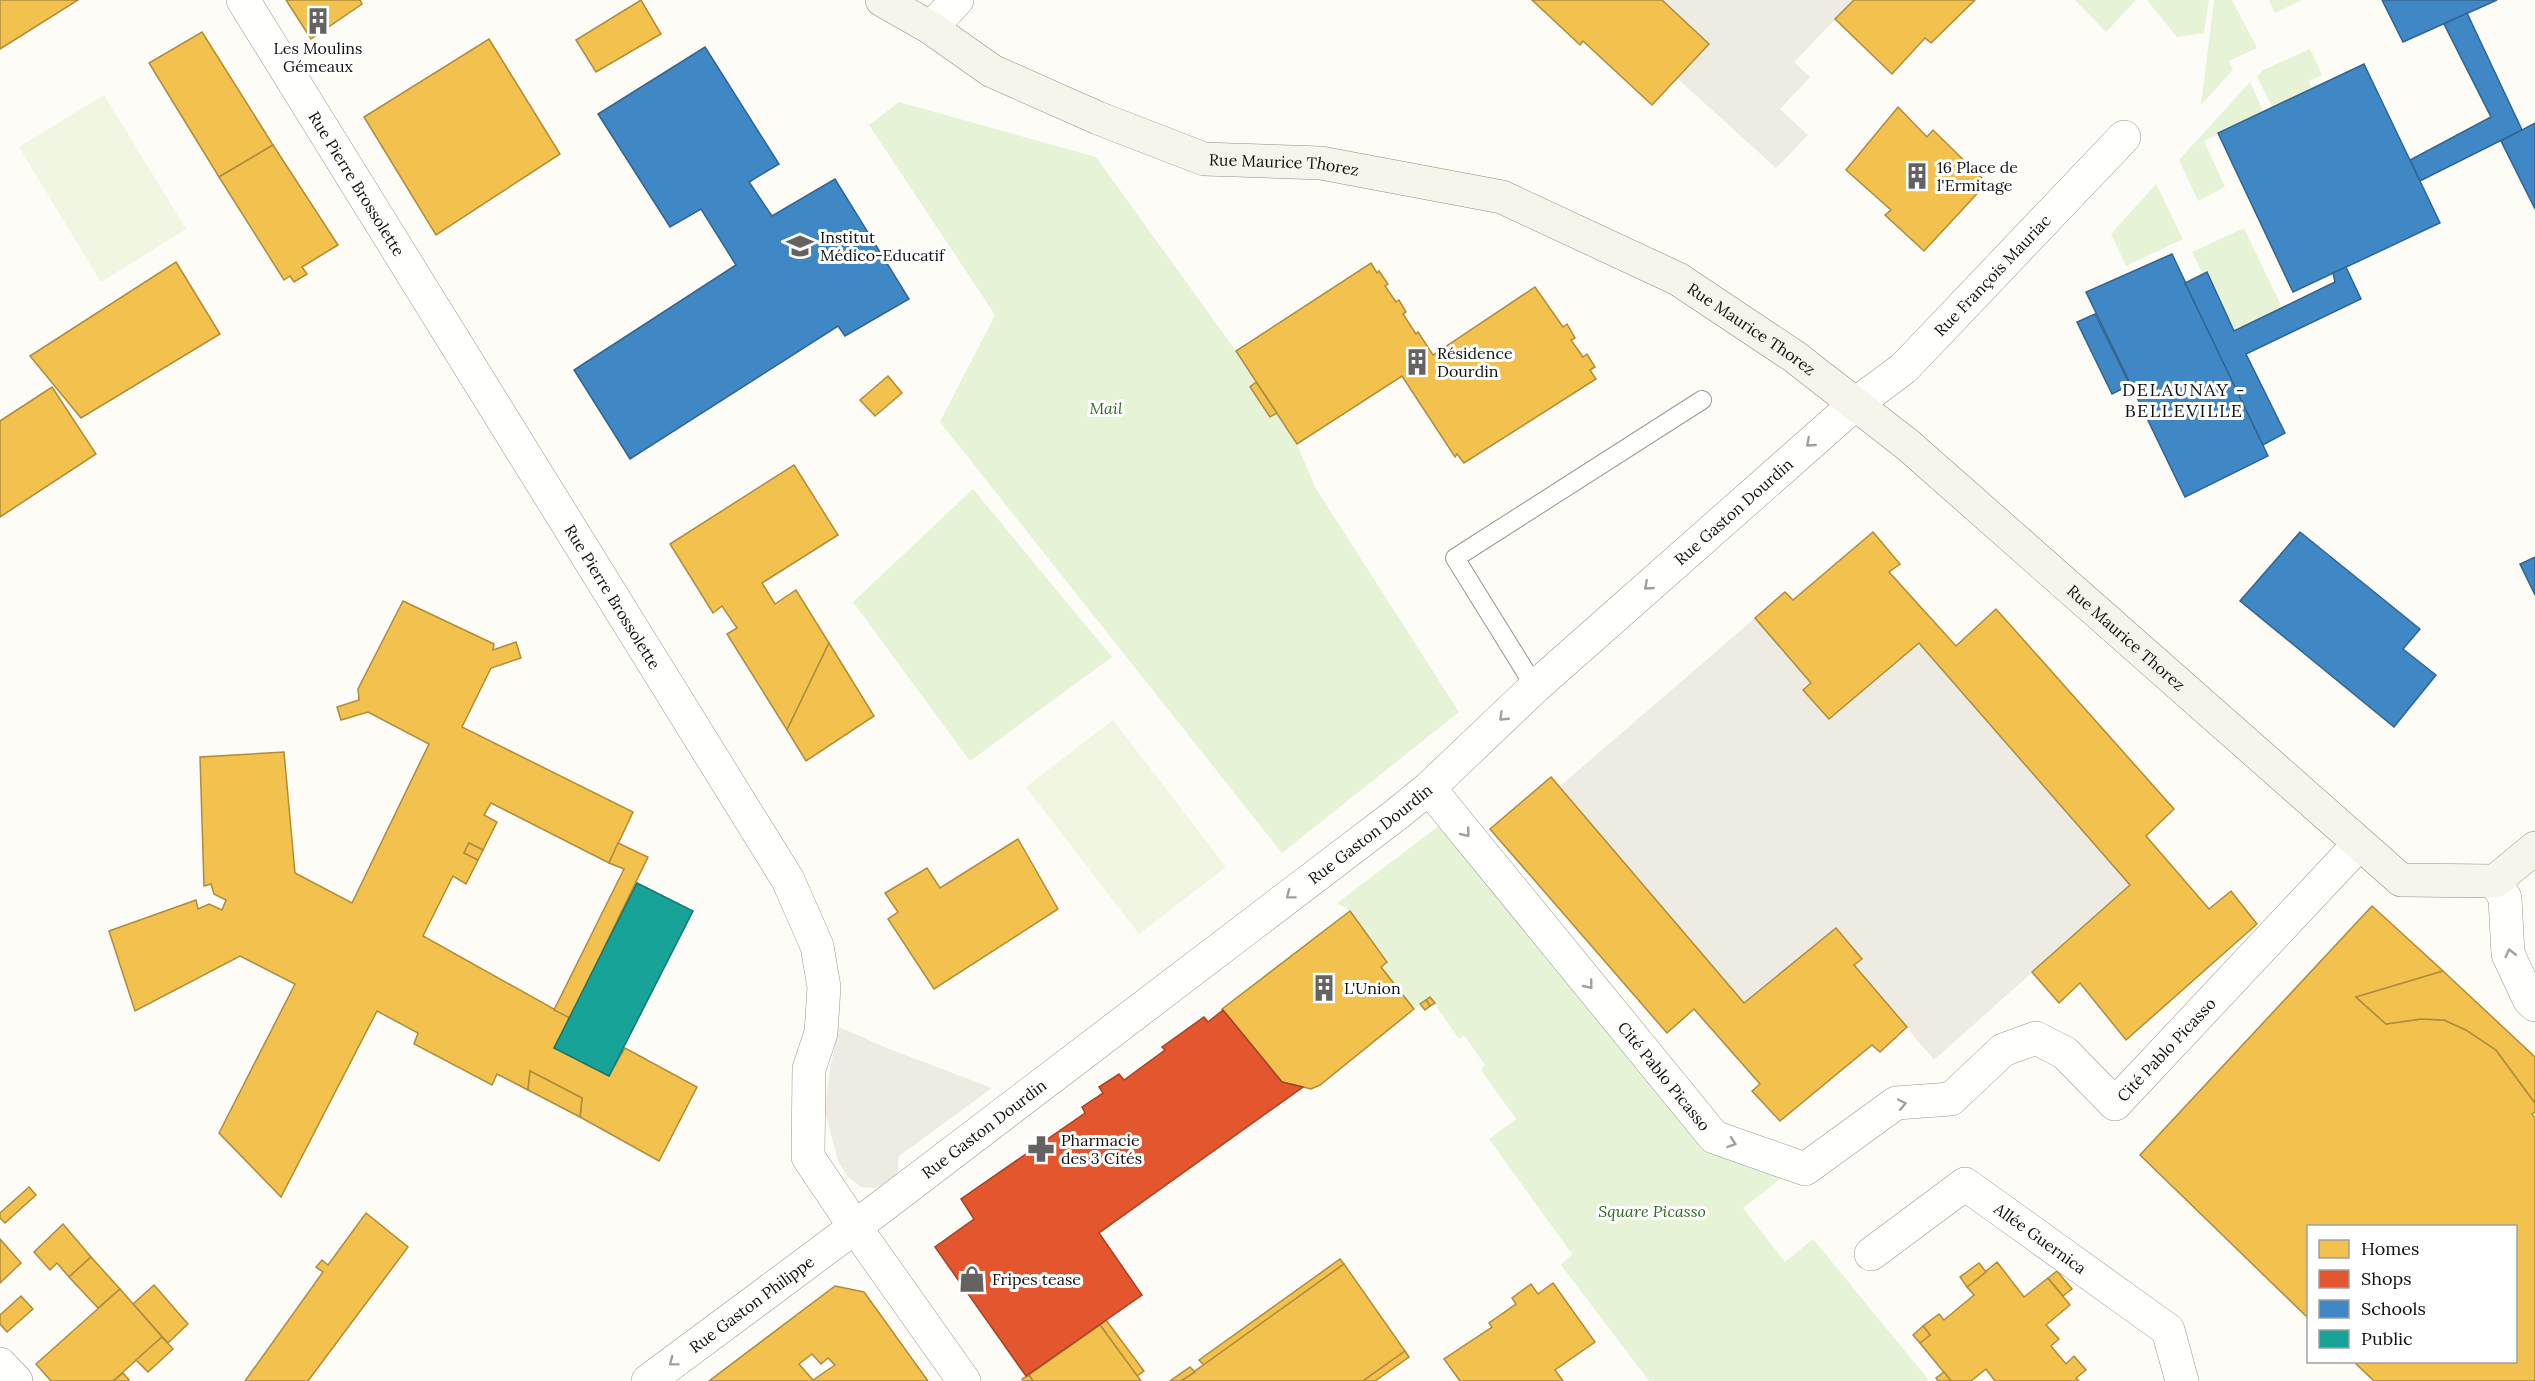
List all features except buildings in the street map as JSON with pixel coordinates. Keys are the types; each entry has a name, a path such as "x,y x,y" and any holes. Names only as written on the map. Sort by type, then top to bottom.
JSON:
{"street":[{"name":"Rue Pierre Brossolette","path":"243,0 788,880 817,946 824,987 820,1033 809,1069 808,1157 964,1381"},
{"name":"Rue Maurice Thorez","path":"882,0 932,27 992,71 1098,118 1204,159 1322,163 1502,197 1678,279 1795,357 1908,445 2401,880 2495,881"},
{"path":"932,27 957,0"},
{"name":"Rue François Mauriac","path":"1854,405 1904,368 2124,137"},
{"name":"Rue Gaston Dourdin","path":"855,1227 1429,788 1535,687 1854,405"},
{"name":"Cité Pablo Picasso","path":"1429,788 1714,1137 1805,1169 1896,1103 1951,1099 2003,1050 2036,1038 2065,1053 2115,1104 2359,844"},
{"path":"2535,848 2495,881 2505,898 2508,954 2529,999 2535,1005"},
{"name":"Allée Guernica","path":"1871,1254 1965,1184 2168,1330 2182,1381"},
{"name":"Rue Gaston Philippe","path":"648,1381 855,1227"},
{"path":"0,1364 15,1381"}],"lane":[{"path":"1535,687 1455,558 1702,400"}],"green space":[{"path":"2075,0 2136,0 2106,32"},
{"path":"2147,0 2209,0 2204,33 2177,37"},
{"path":"2214,0 2232,0 2257,48 2229,61 2233,70 2201,105"},
{"path":"2269,0 2302,0 2275,13"},
{"path":"2310,49 2322,75 2309,81 2312,89 2272,107 2257,77 2263,70"},
{"path":"2250,82 2263,111 2204,141 2225,187 2198,201 2179,160"},
{"path":"104,95 186,229 101,282 19,147"},
{"name":"Mail","path":"899,102 1096,157 1236,351 1256,382 1251,387 1270,416 1277,413 1297,444 1315,487 1459,712 1282,853 940,422 995,315 869,125"},
{"path":"2156,184 2183,239 2126,266 2111,234"},
{"path":"2244,228 2284,312 2233,337 2192,252"},
{"path":"973,489 1112,657 970,761 853,602"},
{"path":"1113,720 1226,867 1139,934 1026,787"},
{"name":"Square Picasso","path":"1444,822 1715,1144 1792,1170 1743,1208 1785,1262 1813,1239 1928,1379 1926,1381 1649,1381 1561,1265 1572,1254 1489,1139 1516,1119 1481,1070 1485,1065 1464,1035 1459,1039 1430,997 1414,1009 1381,967 1386,962 1350,911 1337,903"}],"shaded area":[{"path":"1662,0 1854,0 1794,62 1810,77 1780,109 1808,135 1776,168 1677,78 1709,44"},
{"path":"1755,618 1811,683 1803,690 1829,719 1919,643 2130,885 1934,1060 1854,965 1861,959 1836,928 1744,1003 1559,787"},
{"path":"839,1027 889,1049 992,1088 899,1156 897,1176 883,1186 861,1187 847,1176 838,1161 825,1111 829,1074"}],"place":[{"name":"Les Moulins Gémeaux","path":"318,21"},
{"name":"16 Place de l'Ermitage","path":"1917,176"},
{"name":"Institut Médico-Educatif","path":"800,246"},
{"name":"Résidence Dourdin","path":"1417,362"},
{"name":"L'Union","path":"1324,988"},
{"name":"Pharmacie des 3 Cités","path":"1041,1149"},
{"name":"Fripes tease","path":"972,1279"}],"district":[{"name":"DELAUNAY - BELLEVILLE","path":"2184,400"}]}
